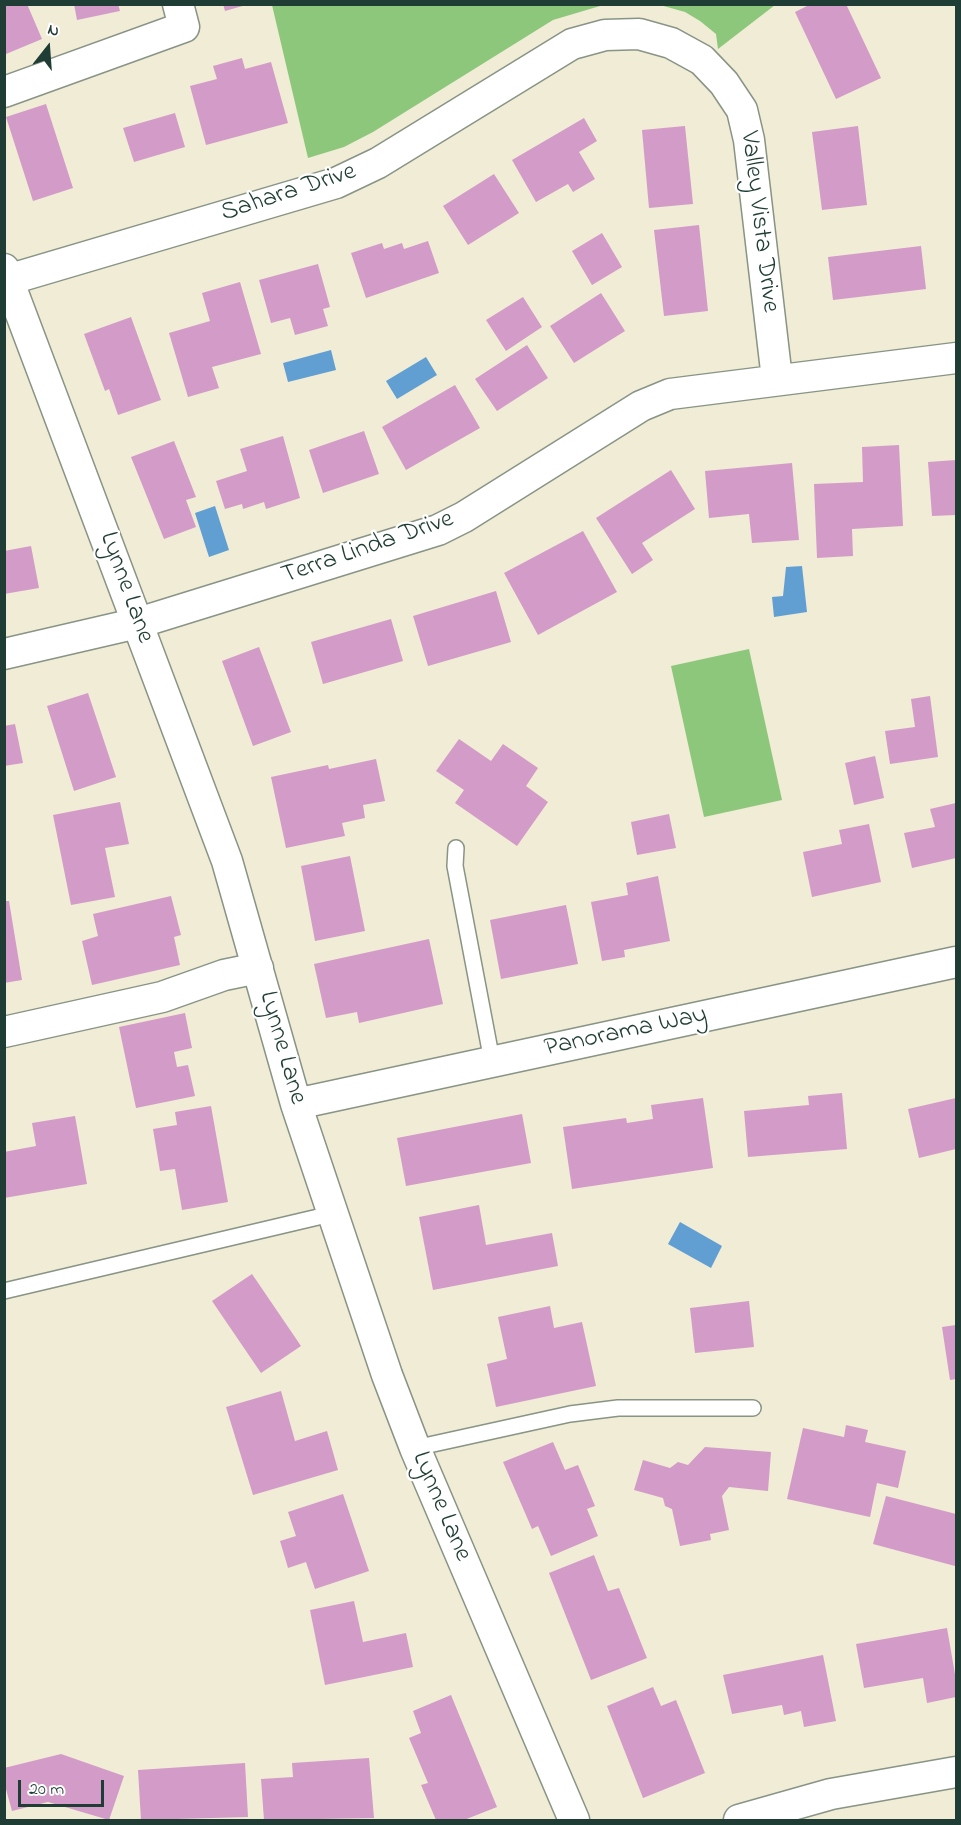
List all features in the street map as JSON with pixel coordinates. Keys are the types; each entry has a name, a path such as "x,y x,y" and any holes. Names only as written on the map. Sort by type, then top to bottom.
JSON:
{"street":[{"path":"4,92 184,27 178,4"},
{"name":"Sahara Drive","path":"6,277 336,183 378,163 572,44 605,34 639,34 654,37"},
{"name":"Valley Vista Drive","path":"654,37 688,50 702,60 724,83 742,110 749,140 777,380"},
{"name":"Lynne Lane","path":"6,277 227,861 296,1104 331,1214 415,1448 574,1821"},
{"name":"Terra Linda Drive","path":"4,654 138,623 438,530 464,517 655,399 686,391 957,358"},
{"name":"Panorama Way","path":"296,1104 957,962"},
{"path":"4,1032 162,997 224,975 258,968"},
{"path":"739,1821 831,1794 957,1772"}],"lane":[{"path":"456,848 455,866 492,1061"},
{"path":"4,1291 331,1214"},
{"path":"415,1448 570,1414 618,1408 753,1408"}],"green space":[{"path":"272,4 631,5 600,6 553,20 373,132 344,147 308,158"},
{"path":"660,5 775,5 718,49 716,34 700,21 685,12"},
{"path":"749,649 782,800 704,817 671,666"}],"water":[{"path":"331,350 336,370 288,382 283,363"},
{"path":"426,357 437,375 397,399 386,381"},
{"path":"215,506 229,550 209,557 195,513"},
{"path":"802,566 807,612 774,617 772,597 783,596 786,567"},
{"path":"680,1222 722,1246 711,1268 668,1244"}],"building":[{"path":"4,4 27,4 42,39 6,54"},
{"path":"74,4 118,4 120,11 77,20"},
{"path":"223,4 246,4 246,5 225,11"},
{"path":"811,4 846,4 881,78 836,99 795,12"},
{"path":"242,58 245,69 271,62 288,123 206,145 190,86 217,79 213,66"},
{"path":"46,104 73,188 33,201 6,117"},
{"path":"175,113 185,147 134,162 123,128"},
{"path":"584,118 597,141 579,152 595,179 573,192 568,184 536,202 512,160"},
{"path":"685,126 693,204 649,208 642,130"},
{"path":"858,126 867,205 822,210 812,132"},
{"path":"494,174 519,213 468,245 443,206"},
{"path":"699,225 708,311 664,316 654,230"},
{"path":"602,233 622,267 592,285 572,251"},
{"path":"428,241 439,273 366,298 351,253 382,243 384,249 402,243 404,249"},
{"path":"921,246 926,289 833,300 828,257"},
{"path":"318,264 330,307 323,309 328,326 295,335 290,318 271,323 259,280"},
{"path":"240,282 261,354 212,367 219,388 188,397 169,333 210,321 202,293"},
{"path":"601,293 625,331 574,363 550,326"},
{"path":"523,297 542,327 506,351 486,320"},
{"path":"131,317 161,400 118,415 109,389 105,391 84,334"},
{"path":"527,345 548,378 497,411 475,379"},
{"path":"455,385 480,428 406,470 382,427"},
{"path":"364,431 379,474 323,493 309,450"},
{"path":"283,436 300,498 266,509 264,502 243,509 242,504 225,509 216,481 247,471 240,449"},
{"path":"174,441 196,497 186,500 196,527 164,539 131,457"},
{"path":"899,445 903,526 852,529 853,556 817,558 814,484 863,482 862,447"},
{"path":"956,460 956,515 932,516 928,462"},
{"path":"792,463 799,540 752,543 749,514 709,518 705,471"},
{"path":"671,470 695,509 642,543 653,560 632,574 596,518"},
{"path":"583,531 617,592 538,635 504,573"},
{"path":"31,546 39,588 4,594 4,551"},
{"path":"496,591 511,642 428,666 413,616"},
{"path":"391,619 403,661 323,684 311,642"},
{"path":"259,647 291,732 253,746 222,661"},
{"path":"88,693 116,777 74,791 47,706"},
{"path":"930,696 938,757 890,764 885,731 915,727 911,699"},
{"path":"15,724 23,763 4,766 4,726"},
{"path":"459,739 491,761 503,744 538,768 526,786 548,802 517,846 455,803 464,790 436,771"},
{"path":"875,756 884,798 854,805 845,763"},
{"path":"376,759 385,801 363,805 365,818 342,823 345,836 286,848 271,777 328,765 329,769"},
{"path":"120,802 129,844 105,848 115,897 71,905 53,815"},
{"path":"956,803 956,858 912,868 904,833 935,827 930,809"},
{"path":"669,814 676,848 637,855 631,822"},
{"path":"869,824 881,882 812,897 803,852 842,844 839,830"},
{"path":"350,856 365,931 315,941 301,866"},
{"path":"658,876 670,941 624,950 625,957 602,961 591,902 628,895 626,883"},
{"path":"171,896 181,935 174,937 180,965 92,985 82,941 98,936 93,914"},
{"path":"4,901 9,901 22,980 4,983"},
{"path":"566,905 578,964 501,979 490,920"},
{"path":"429,939 443,1004 359,1023 357,1012 326,1018 314,964"},
{"path":"185,1013 192,1048 174,1052 177,1067 188,1065 195,1096 136,1108 119,1027"},
{"path":"842,1093 847,1149 748,1157 744,1111 809,1105 808,1096"},
{"path":"703,1098 713,1168 572,1189 563,1127 626,1118 627,1123 653,1119 651,1105"},
{"path":"956,1098 956,1149 919,1158 908,1109"},
{"path":"211,1106 228,1202 182,1210 175,1169 160,1171 153,1129 177,1125 175,1112"},
{"path":"522,1114 531,1163 406,1186 397,1138"},
{"path":"75,1116 87,1184 4,1198 4,1152 36,1146 32,1123"},
{"path":"479,1205 486,1245 552,1233 558,1266 433,1290 419,1217"},
{"path":"252,1274 301,1346 261,1373 212,1301"},
{"path":"749,1301 754,1347 695,1353 690,1308"},
{"path":"550,1306 554,1328 582,1322 596,1386 496,1407 487,1364 507,1359 498,1317"},
{"path":"956,1325 956,1379 950,1380 942,1327"},
{"path":"281,1391 295,1441 327,1431 338,1470 253,1495 226,1407"},
{"path":"846,1425 868,1430 865,1442 906,1451 898,1488 877,1483 870,1517 787,1499 803,1428 844,1437"},
{"path":"553,1442 565,1470 578,1465 595,1506 587,1509 598,1536 551,1556 538,1526 532,1529 503,1462"},
{"path":"705,1447 771,1452 768,1491 729,1487 722,1496 729,1530 710,1534 711,1540 680,1546 672,1509 665,1506 663,1498 634,1490 643,1460 670,1468 678,1462 688,1465"},
{"path":"343,1494 369,1571 315,1589 306,1562 288,1568 280,1541 296,1536 288,1512"},
{"path":"886,1496 956,1514 955,1566 873,1544"},
{"path":"594,1555 608,1591 619,1588 647,1658 591,1680 549,1573"},
{"path":"354,1601 363,1642 406,1633 413,1667 325,1685 310,1610"},
{"path":"947,1628 956,1680 956,1697 927,1703 923,1678 864,1688 856,1644"},
{"path":"823,1655 836,1721 804,1727 801,1711 784,1715 782,1705 732,1714 723,1675"},
{"path":"653,1687 661,1706 676,1700 705,1773 643,1798 607,1706"},
{"path":"451,1695 497,1807 464,1820 436,1820 421,1785 428,1783 409,1738 421,1733 413,1711"},
{"path":"61,1754 124,1776 109,1820 48,1802 12,1811 4,1782 4,1768"},
{"path":"369,1758 374,1818 264,1820 261,1779 293,1777 292,1763"},
{"path":"245,1763 248,1817 141,1820 138,1770"}]}
